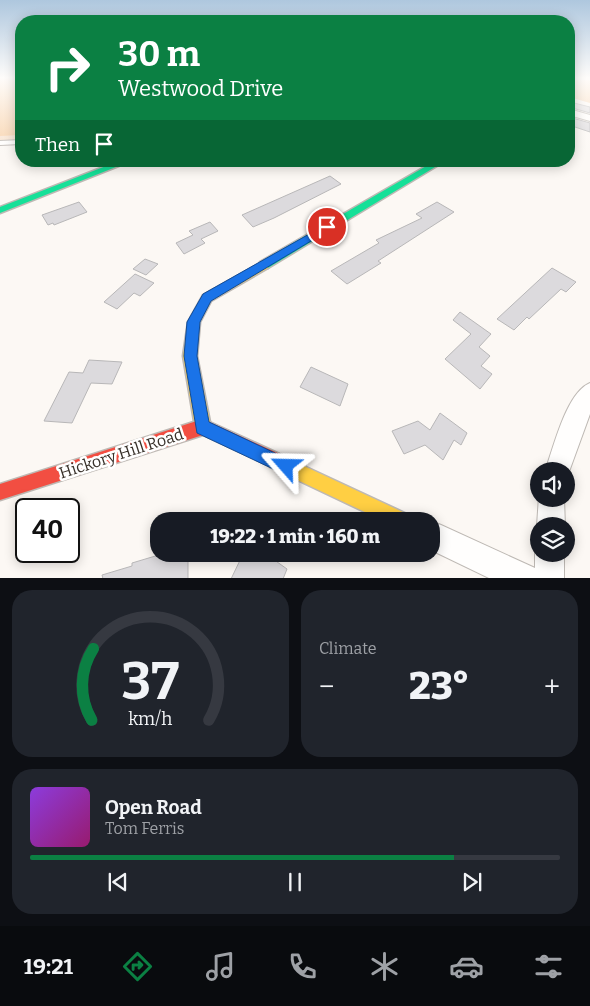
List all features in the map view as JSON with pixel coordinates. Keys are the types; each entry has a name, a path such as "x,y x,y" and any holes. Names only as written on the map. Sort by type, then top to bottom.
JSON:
{"street":[{"path":"575,114 590,118"},
{"path":"0,210 111,167"},
{"path":"384,512 202,427 190,356 194,322 207,298 431,167"},
{"path":"561,462 578,412 590,394"},
{"name":"Hickory Hill Road","path":"0,492 202,427"},
{"path":"440,539 525,578"},
{"path":"549,578 550,562"}],"lane":[{"path":"0,143 15,142"}],"shaded area":[{"path":"0,105 15,105 15,139 0,138"}],"building":[{"path":"575,105 590,107 590,113 575,109"},
{"path":"575,119 590,123 590,132 575,127"},
{"path":"330,176 341,184 274,218 253,227 242,215"},
{"path":"79,202 87,212 54,225 53,223 48,225 42,215"},
{"path":"437,202 454,212 378,261 381,263 347,284 331,271 379,243 376,240 422,218 416,214"},
{"path":"210,222 218,231 201,239 205,243 184,254 176,243 193,235 189,231"},
{"path":"145,259 158,264 146,275 133,269"},
{"path":"552,268 576,282 566,292 561,289 529,319 527,317 514,330 497,319"},
{"path":"135,274 154,283 140,296 134,293 117,309 104,302"},
{"path":"460,312 491,334 479,347 490,356 481,366 492,374 480,389 445,359 471,334 453,320"},
{"path":"89,360 122,362 112,384 91,383 72,423 44,421 69,372 83,373"},
{"path":"311,367 348,384 340,406 300,387"},
{"path":"440,413 467,433 461,445 454,440 443,460 425,445 404,454 392,431 418,421 430,430"},
{"path":"150,558 150,562 188,562 188,578 103,578 102,575 132,566 132,563"},
{"path":"239,562 277,562 287,569 283,578 231,578"}],"waterway":[{"path":"0,139 15,138"}],"traffic: fast":[{"path":"0,210 111,167"},
{"path":"264,265 431,167"}],"traffic: slow":[{"path":"203,427 190,356 194,322 207,298 264,265"},
{"path":"276,461 384,512"}],"traffic: jam":[{"path":"0,492 203,427 276,461"}],"route":[{"path":"286,466 202,427 190,356 194,322 207,298 327,227"}]}
